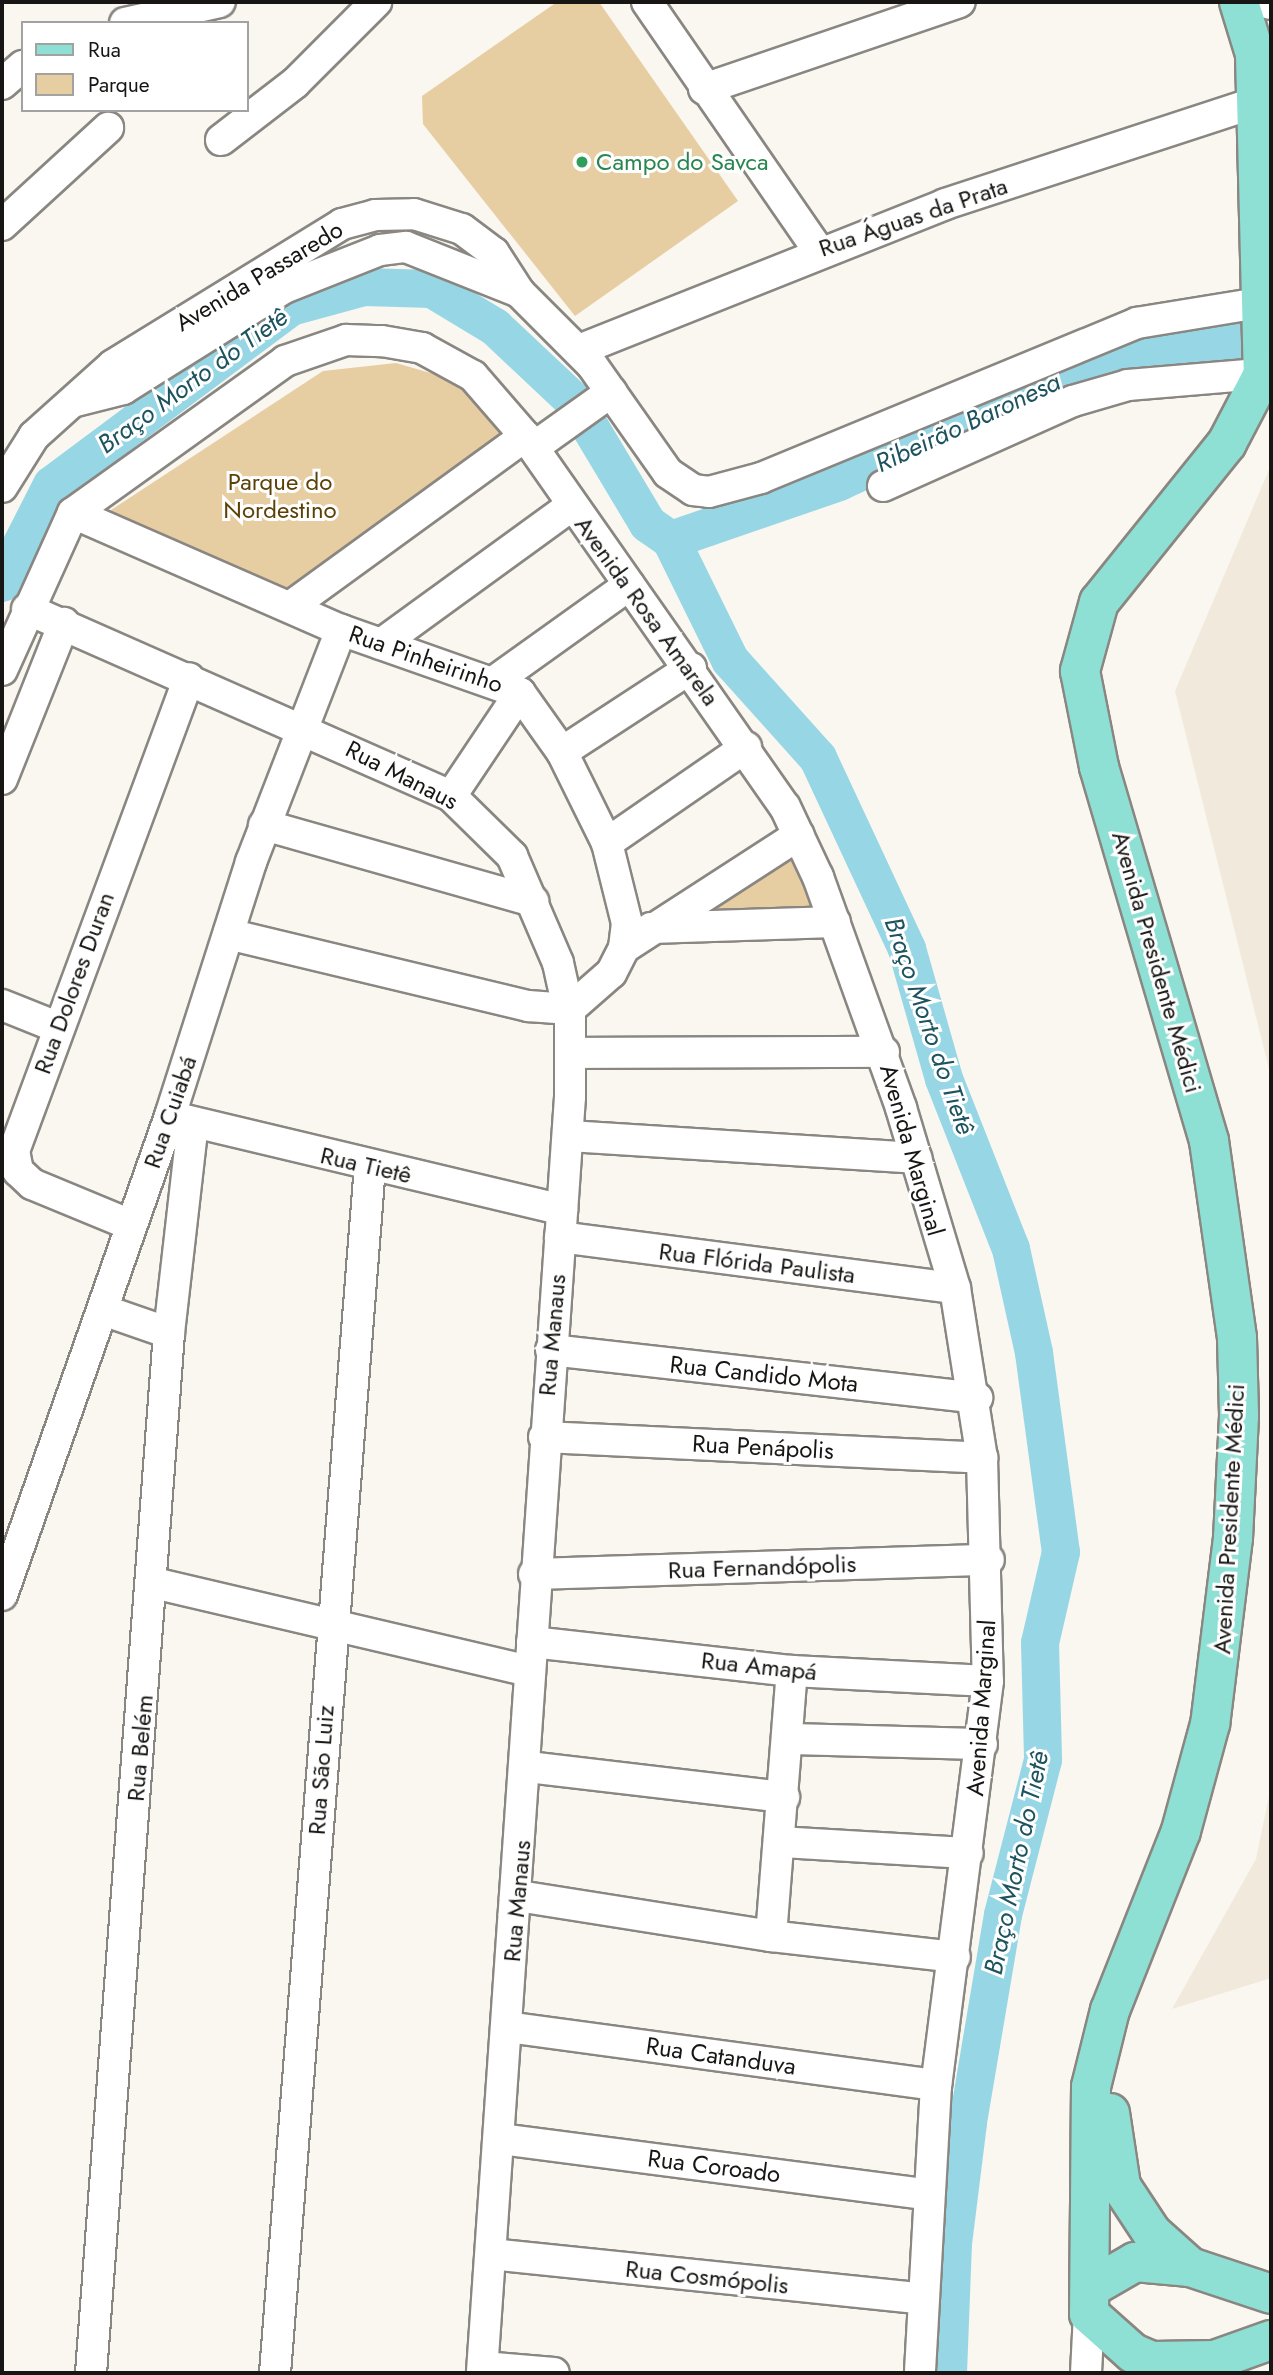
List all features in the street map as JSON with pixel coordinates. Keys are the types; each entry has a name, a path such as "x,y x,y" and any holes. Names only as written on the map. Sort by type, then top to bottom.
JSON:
{"main road":[{"path":"1239,2 1255,54 1254,103 1267,337"},
{"name":"Avenida Presidente Médici","path":"1089,2301 1091,2087 1100,2041 1181,1832 1221,1666 1233,1538 1237,1338 1209,1141 1099,767 1080,671 1099,602 1227,443 1267,337"},
{"name":"Avenida Presidente Médici","path":"1127,1968 1112,2084 1112,2159 1139,2218 1205,2274"},
{"path":"1271,2294 1205,2274 1135,2262 1089,2301 1133,2353 1152,2361 1206,2366 1271,2340"},
{"path":"1205,2274 1241,2304 1241,2319 1206,2366"}],"street":[{"path":"134,21 220,2"},
{"path":"221,140 295,83 376,2"},
{"path":"647,2 704,89 818,250"},
{"path":"704,89 960,2"},
{"path":"1263,2 1271,4"},
{"path":"2,84 21,68"},
{"name":"Rua Águas da Prata","path":"579,350 818,250 1254,103"},
{"path":"2,225 108,128"},
{"name":"Avenida Passaredo","path":"2,488 34,436 76,402 123,389 284,288 380,250 417,251 519,292 579,350 668,473 693,490 709,492 761,478 1138,324 1267,337"},
{"path":"883,486 1073,401 1267,337"},
{"name":"Avenida Rosa Amarela","path":"74,513 285,361 346,340 422,348 473,376 530,442 571,506 746,747 799,835 884,1052"},
{"path":"290,607 530,442 611,392"},
{"path":"381,644 571,506"},
{"path":"2,670 27,609 74,513"},
{"name":"Rua Pinheirinho","path":"74,513 341,630 508,687 562,751 607,843 623,891 624,948"},
{"path":"451,796 508,687 629,585"},
{"name":"Rua Manaus","path":"27,609 302,725 451,796 500,839 533,901 570,1009 568,1136 534,1574 528,1767 483,2370"},
{"path":"2,779 64,623"},
{"name":"Rua Cuiabá","path":"2,1595 131,1225 182,1120 229,934 264,825 341,630"},
{"path":"562,751 691,668"},
{"name":"Rua Dolores Duran","path":"131,1225 46,1191 10,1172 15,1146 57,1027 189,678"},
{"path":"607,843 746,747"},
{"path":"264,825 533,901"},
{"path":"229,934 528,1006 570,1009 602,985 624,948 651,928 799,835"},
{"path":"651,928 835,922"},
{"path":"2,1005 57,1027"},
{"path":"571,1052 884,1052"},
{"name":"Avenida Marginal","path":"884,1052 955,1288 977,1398 989,1560 988,1681 955,1957 936,2085 927,2194 920,2373"},
{"name":"Rua Tietê","path":"182,1120 370,1167 561,1224"},
{"name":"Rua Belém","path":"90,2373 154,1583 182,1120"},
{"path":"568,1136 916,1158"},
{"name":"Rua São Luiz","path":"275,2373 332,1622 370,1167"},
{"name":"Rua Flórida Paulista","path":"561,1224 955,1288"},
{"path":"103,1310 169,1333"},
{"name":"Rua Candido Mota","path":"551,1350 977,1398"},
{"name":"Rua Penápolis","path":"544,1437 982,1458"},
{"name":"Rua Fernandópolis","path":"534,1574 989,1560"},
{"name":"Rua Amapá","path":"154,1583 332,1622 531,1656 988,1681"},
{"path":"771,1937 792,1671"},
{"path":"788,1739 982,1744"},
{"path":"528,1767 784,1797"},
{"path":"780,1842 968,1853"},
{"path":"518,1896 771,1937 955,1957"},
{"name":"Rua Catanduva","path":"507,2027 936,2085"},
{"name":"Rua Coroado","path":"501,2139 927,2194"},
{"name":"Rua Cosmópolis","path":"491,2254 923,2299"},
{"path":"1086,2373 1089,2301"},
{"path":"483,2370 554,2373"}],"shaded area":[{"path":"1271,465 1271,1077 1175,691"},
{"path":"1271,1786 1271,1978 1172,2009 1256,1859"}],"green space":[{"name":"Campo do Savca","path":"557,2 599,2 738,201 575,316 423,124 422,96"},
{"name":"Parque do Nordestino","path":"396,363 451,379 497,418 508,437 288,593 108,512 323,371"},
{"path":"794,850 816,914 671,921"}],"waterway":[{"name":"Braço Morto do Tietê","path":"2,583 52,485 291,307 364,287 432,289 495,327 575,402 648,524 671,540 730,660 818,758 907,949 944,1079 1011,1249 1034,1353 1061,1552 1040,1643 1043,1760 1003,1915 968,2123 953,2243 948,2373"},
{"name":"Ribeirão Baronesa","path":"671,540 839,482 1125,350 1271,338"}],"place":[{"name":"Campo do Savca","path":"582,162"}]}
